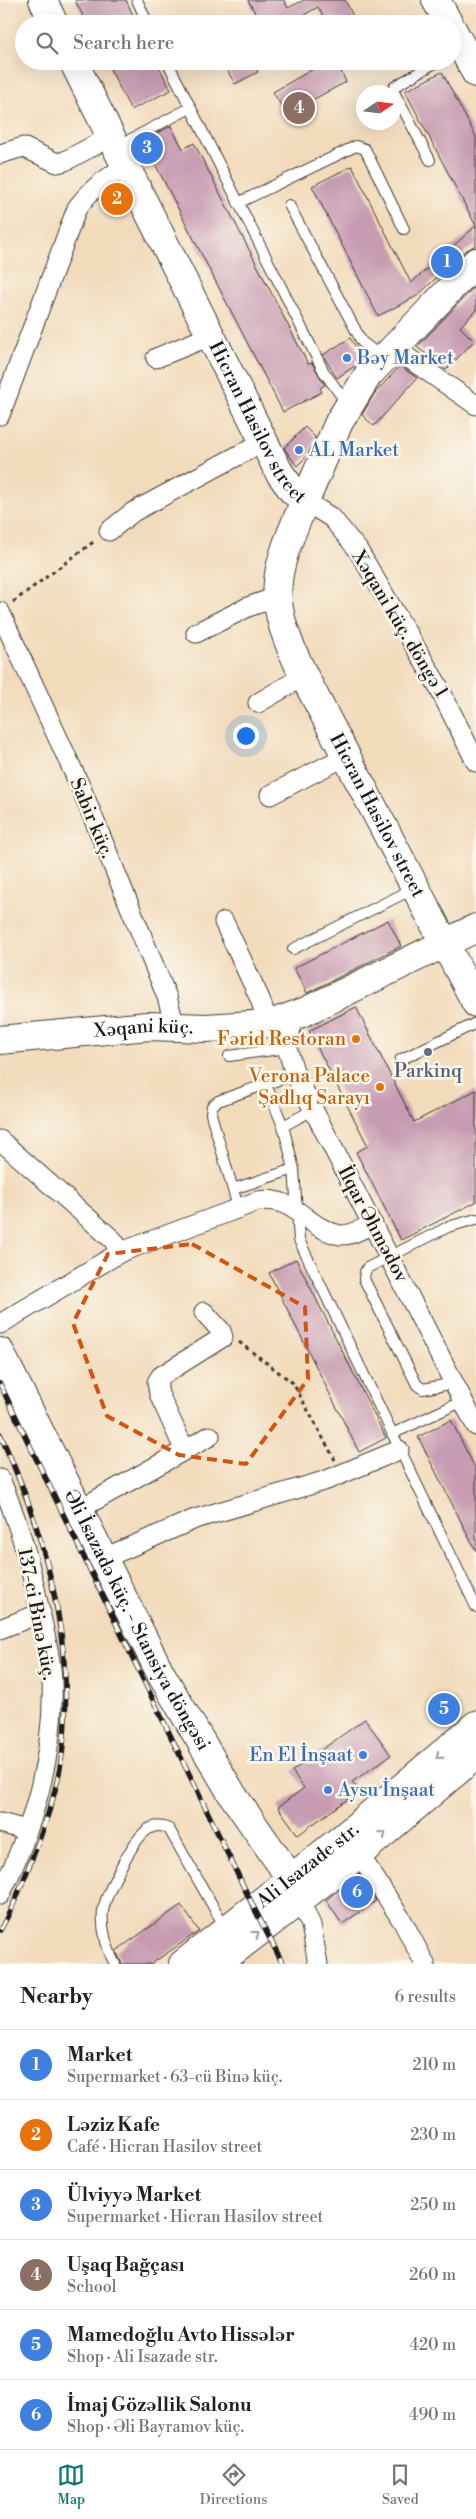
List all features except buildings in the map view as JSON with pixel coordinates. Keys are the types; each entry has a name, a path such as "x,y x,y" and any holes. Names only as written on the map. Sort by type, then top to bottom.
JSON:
{"street":[{"path":"43,0 50,15"},
{"path":"436,0 444,15"},
{"path":"461,50 476,73"},
{"name":"Hicran Hasilov street","path":"76,70 284,480 305,501 283,552 276,597 284,631 304,676 346,756 446,944 473,989"},
{"path":"0,154 23,147 57,163 117,151"},
{"path":"0,415 77,208 88,192 101,181 117,151"},
{"path":"305,501 348,405 368,375 476,262"},
{"path":"156,358 210,336"},
{"path":"388,353 476,405"},
{"path":"109,531 133,512 264,442"},
{"name":"Xəqani küç. döngə 1","path":"305,501 332,518 358,550 437,684 476,762"},
{"path":"196,633 248,607 276,597"},
{"name":"Sabir küç.","path":"4,609 81,788 167,997 175,1027"},
{"path":"258,703 304,676"},
{"path":"270,795 346,756"},
{"path":"224,922 260,999 280,1020"},
{"name":"Xəqani küç.","path":"0,1040 148,1026 206,1028 280,1020 446,944 476,928"},
{"name":"İlqar Əhmədov","path":"280,1020 295,1074 476,1426"},
{"path":"0,1140 112,1240 121,1252"},
{"path":"0,1324 121,1252 238,1207 271,1199 284,1202 327,1230 340,1235 351,1234 373,1224"},
{"path":"184,1449 160,1394 157,1382 161,1376 223,1337 221,1331 204,1312"},
{"name":"Əli İsazadə küç. - Stansiya döngəsi","path":"0,1352 102,1559 186,1718 232,1794 296,1890"},
{"path":"78,1510 210,1436"},
{"path":"102,1559 195,1519 342,1474 396,1442"},
{"name":"137-ci Binə küç.","path":"0,1478 28,1556 52,1679 50,1733 43,1772 26,1830 0,1895"},
{"path":"0,1629 40,1613"},
{"name":"Ali Isazade str.","path":"217,1964 476,1725"},
{"name":"Ali Isazade str.","path":"183,1964 226,1930 359,1854 476,1755"},
{"path":"0,1823 26,1830"},
{"path":"359,1854 403,1922 425,1964"},
{"path":"296,1890 311,1925 318,1964"}],"lane":[{"path":"137,0 144,15"},
{"path":"171,70 324,372 348,405"},
{"path":"423,70 394,87 394,92 430,160"},
{"path":"117,151 190,108"},
{"path":"238,203 356,146 365,149 404,229"},
{"path":"289,205 362,342 388,353"},
{"path":"293,949 416,888"},
{"path":"400,1060 476,1023"},
{"path":"228,1056 287,1048"},
{"path":"238,1207 211,1114 212,1106 218,1101 295,1074"},
{"path":"266,1085 283,1126 294,1169 299,1240 476,1607"},
{"path":"283,1126 313,1110"},
{"path":"233,1189 294,1169"},
{"path":"454,1383 423,1389 417,1385 364,1279 364,1272 368,1268 448,1227 476,1219"},
{"path":"396,1442 463,1401"},
{"path":"115,1964 108,1950 103,1924 104,1910 121,1866 146,1831 153,1827 162,1826 169,1829 226,1930"}],"path":[{"path":"4,609 109,531"},
{"path":"223,1337 233,1338 293,1383 342,1474"}],"highlighted area":[{"path":"192,1244 305,1307 308,1379 246,1464 179,1455 107,1416 73,1323 108,1254"}],"railway":[{"path":"0,1384 254,1908 283,1964"},
{"path":"0,1434 32,1513 45,1555 55,1596 62,1639 65,1682 65,1725 55,1792 24,1879 0,1930"}],"place":[{"name":"Uşaq Bağçası","path":"299,108"},
{"name":"Ülviyyə Market","path":"147,148"},
{"name":"Ləziz Kafe","path":"117,199"},
{"name":"Market","path":"447,262"},
{"name":"Bəy Market","path":"347,358"},
{"name":"AL Market","path":"299,450"},
{"name":"Fərid Restoran","path":"356,1039"},
{"name":"Parkinq","path":"428,1052"},
{"name":"Verona Palace Şadlıq Sarayı","path":"380,1087"},
{"name":"Mamedoğlu Avto Hissələr","path":"444,1709"},
{"name":"En El İnşaat","path":"363,1755"},
{"name":"Aysu İnşaat","path":"328,1790"},
{"name":"İmaj Gözəllik Salonu","path":"357,1892"}]}
